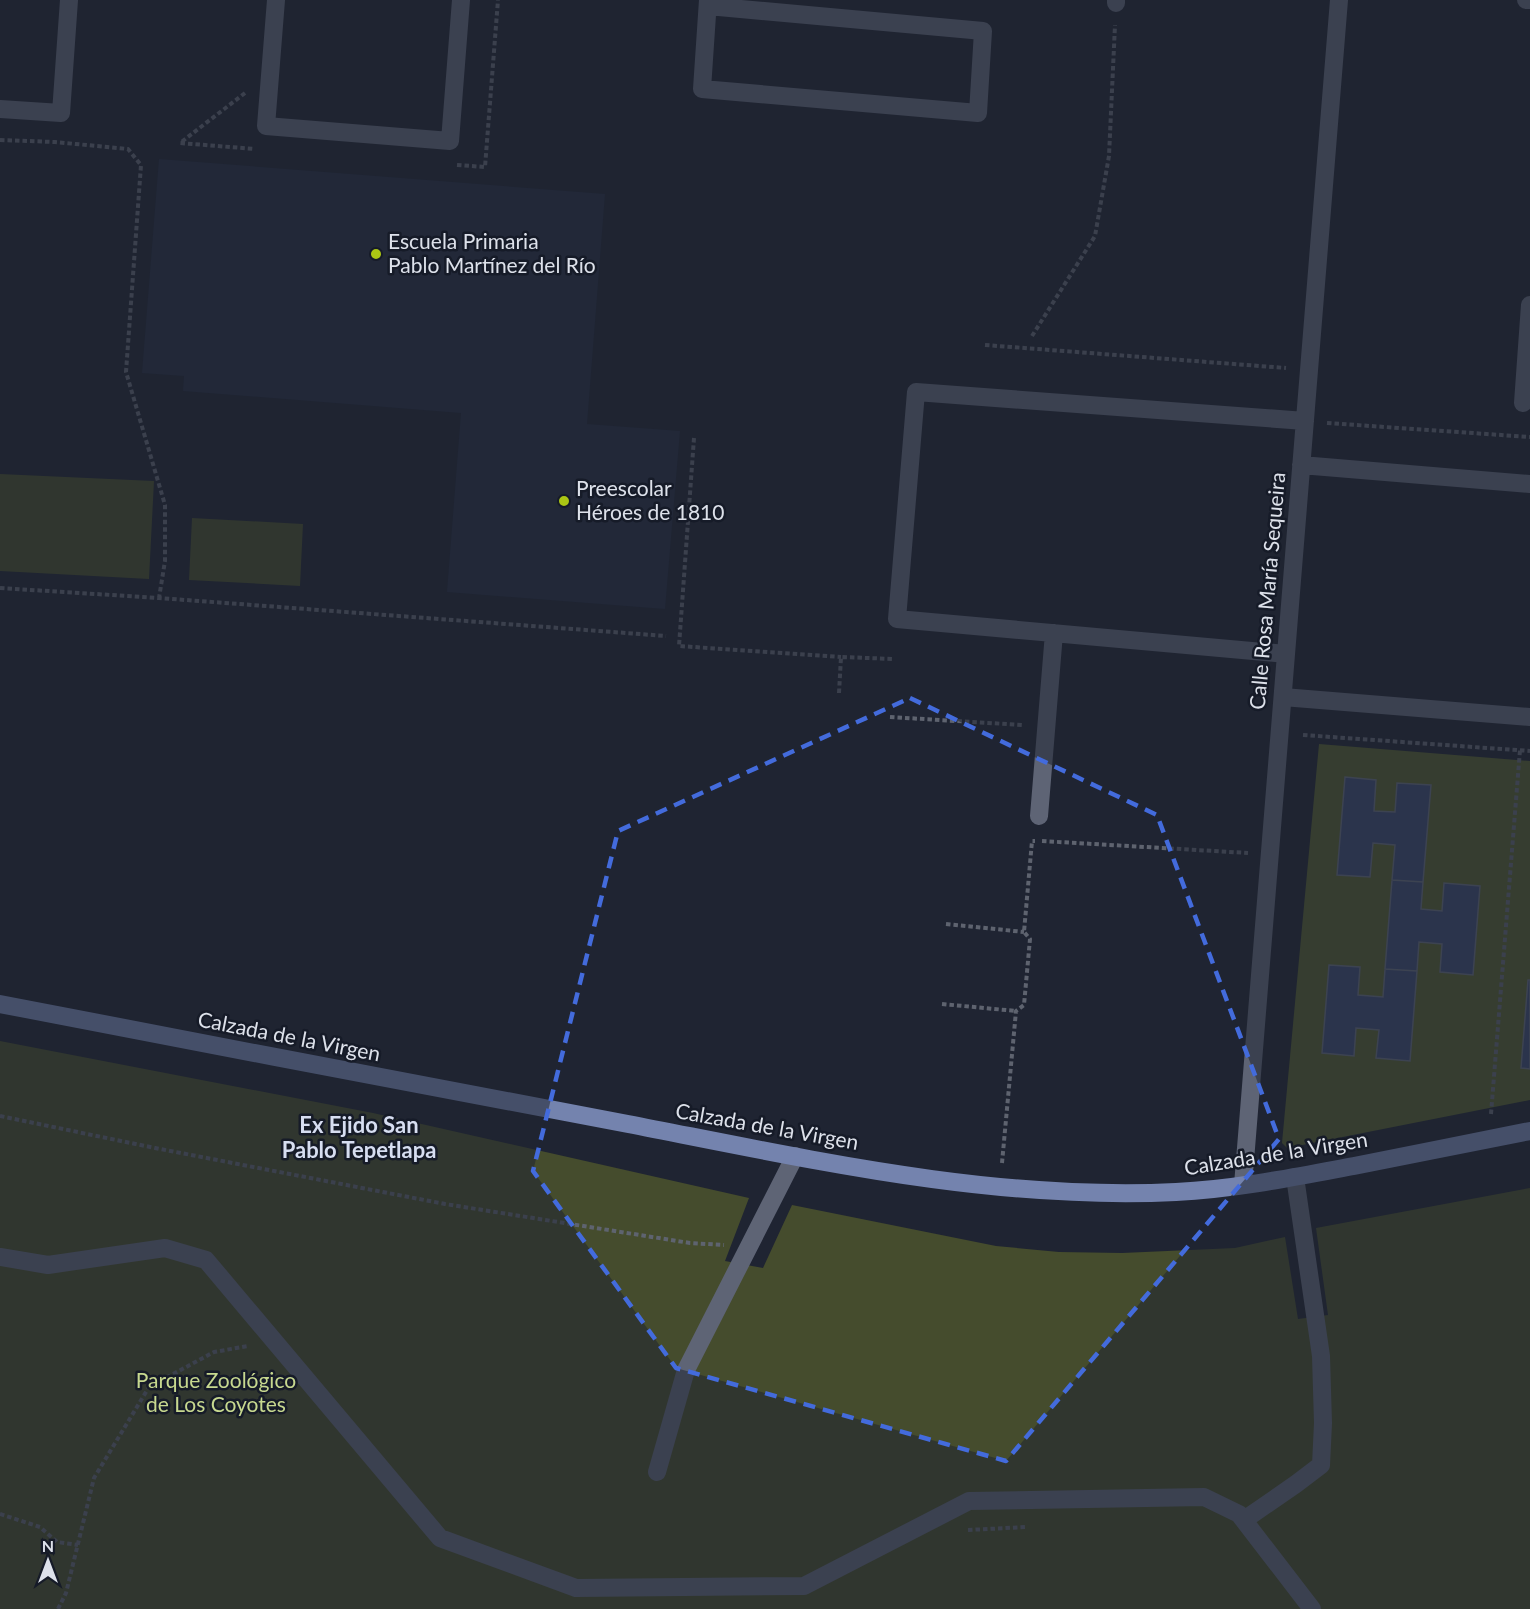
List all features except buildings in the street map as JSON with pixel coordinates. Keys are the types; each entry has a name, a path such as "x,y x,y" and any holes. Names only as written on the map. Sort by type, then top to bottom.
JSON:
{"main road":[{"name":"Calzada de la Virgen","path":"0,1004 795,1156 958,1184 1072,1192 1177,1192 1295,1177 1530,1131"}],"street":[{"path":"0,109 61,113 69,0"},
{"path":"276,0 266,126 450,141 461,0"},
{"name":"Calle Rosa María Sequeira","path":"1243,1185 1339,0"},
{"path":"708,3 983,31 978,113 702,89 708,3"},
{"path":"1523,402 1530,305"},
{"path":"1286,654 897,619 916,392 1305,421"},
{"path":"1301,465 1530,484"},
{"path":"1039,816 1054,633"},
{"path":"1283,697 1530,717"},
{"path":"657,1472 686,1370 795,1156"},
{"path":"1244,1520 1321,1465 1323,1423 1321,1356 1295,1177"},
{"path":"0,1257 48,1265 165,1248 206,1260 440,1538 576,1588 804,1586 969,1501 1204,1497 1239,1514 1312,1609"}],"path":[{"path":"1032,336 1095,237 1109,156 1116,2"},
{"path":"0,140 55,142 128,149 141,165 126,372 165,505 165,561 159,598"},
{"path":"985,345 1309,370"},
{"path":"1305,421 1530,437"},
{"path":"694,438 679,646 894,659"},
{"path":"0,588 666,636"},
{"path":"839,693 841,657"},
{"path":"890,717 1022,724 1022,736"},
{"path":"1279,733 1530,751"},
{"path":"1489,1139 1520,750"},
{"path":"1024,833 1032,841 1269,854"},
{"path":"1024,932 1032,841"},
{"path":"942,1004 1016,1011 1024,1005 1030,939 1024,932 946,924"},
{"path":"1000,1187 1016,1011"},
{"path":"0,1116 444,1204 690,1243 749,1246"},
{"path":"58,1609 66,1593 94,1478 149,1387 214,1352 256,1345"},
{"path":"0,1514 40,1527 57,1542 78,1545"},
{"path":"959,1531 1034,1527"}],"highlighted area":[{"path":"910,698 1157,815 1279,1139 1006,1461 676,1368 533,1171 618,831"}],"shaded area":[{"name":"Escuela Primaria Pablo Martínez del Río","path":"159,159 605,194 587,424 680,431 665,609 447,592 461,413 183,391 184,376 142,373"}],"green space":[{"path":"0,474 154,481 149,579 0,571"},
{"path":"192,518 303,524 300,586 189,580"},
{"path":"1319,744 1530,761 1530,1100 1287,1148 1282,1143"},
{"name":"Parque Zoológico de Los Coyotes","path":"0,1041 373,1113 749,1198 725,1261 763,1268 792,1205 996,1246 1059,1252 1122,1253 1235,1248 1285,1237 1298,1319 1328,1315 1316,1228 1530,1188 1530,1609 0,1609"}],"place":[{"name":"Escuela Primaria Pablo Martínez del Río","path":"376,254"},
{"name":"Preescolar Héroes de 1810","path":"564,501"}],"district":[{"name":"Ex Ejido San Pablo Tepetlapa","path":"359,1138"}]}
